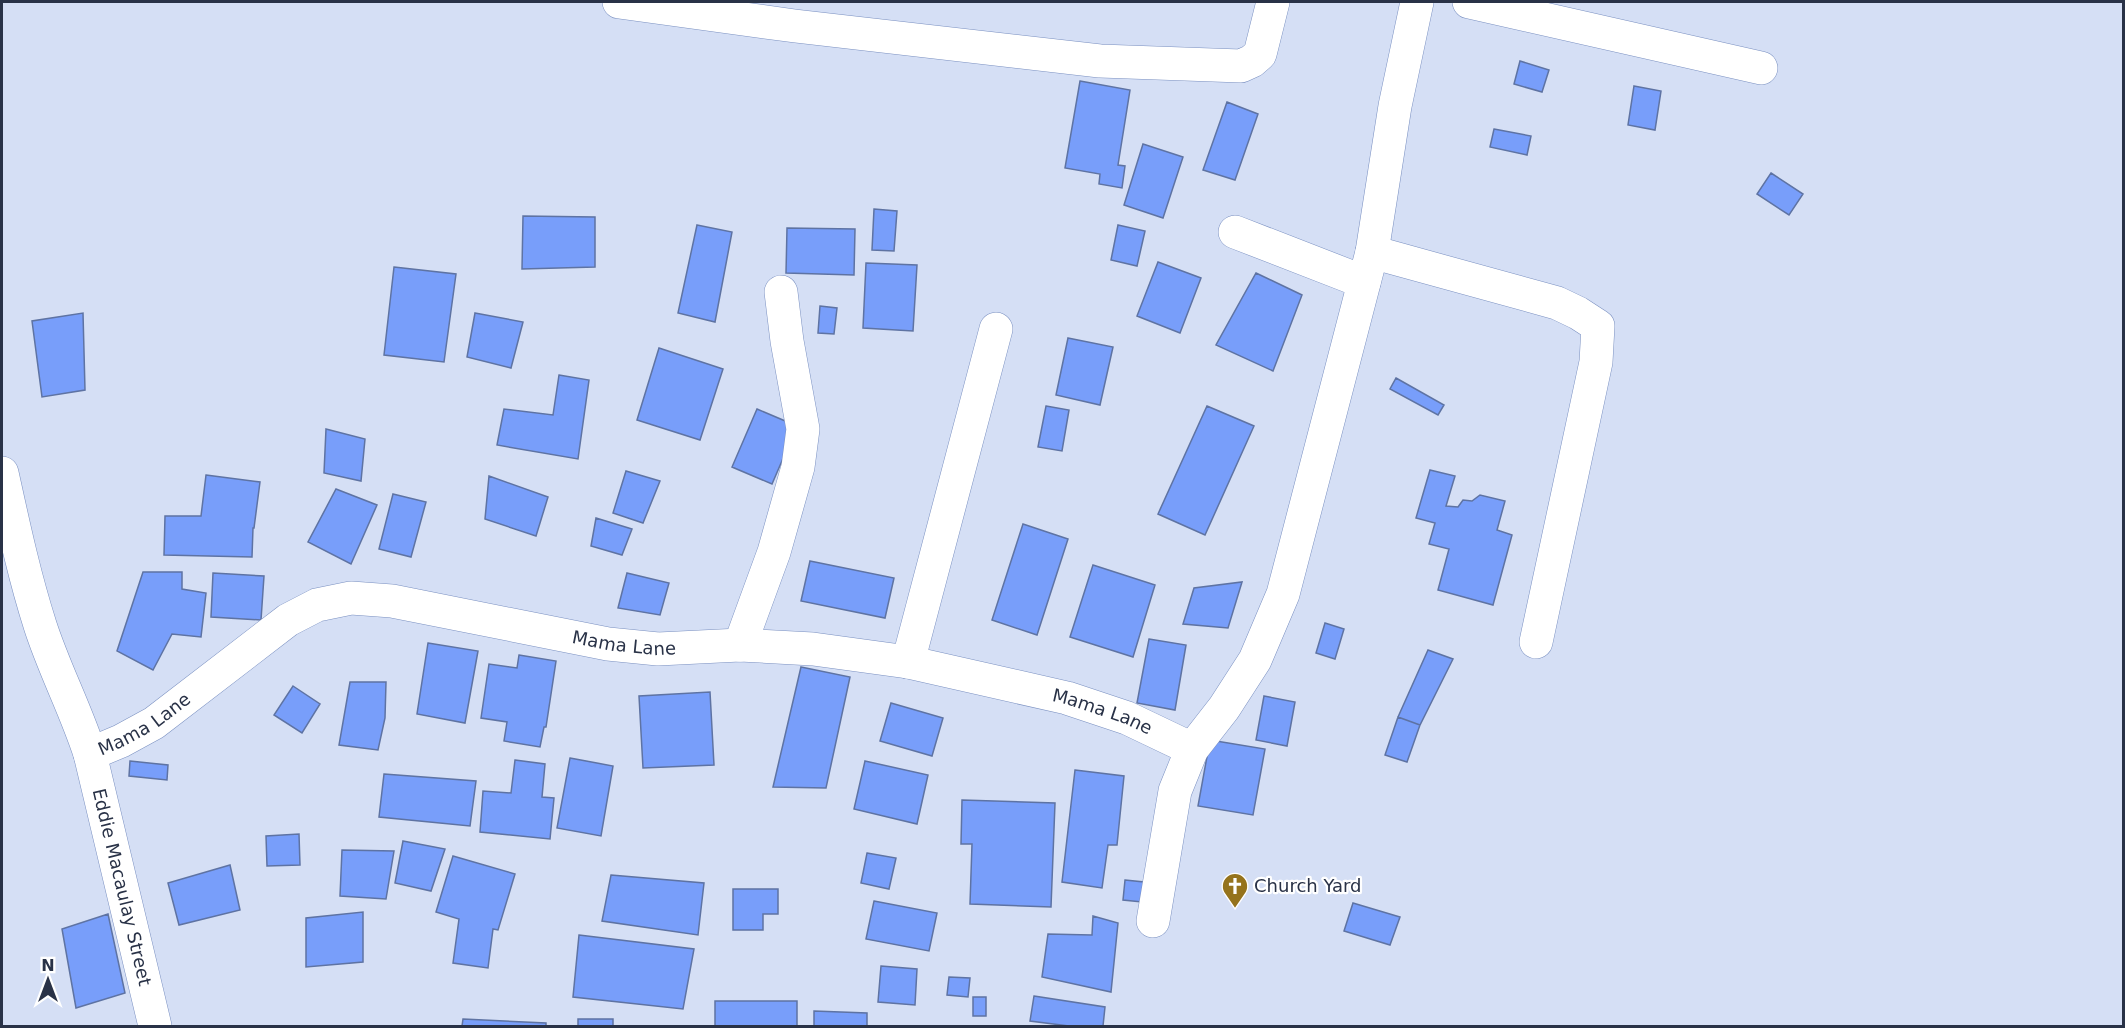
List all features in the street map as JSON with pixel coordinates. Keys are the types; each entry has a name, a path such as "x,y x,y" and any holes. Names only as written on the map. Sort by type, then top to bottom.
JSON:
{"street":[{"path":"619,2 795,26 1100,61 1241,66 1260,54 1274,2"},
{"path":"1153,921 1175,791 1192,749 1224,708 1255,660 1283,594 1369,267 1395,106 1417,2"},
{"path":"1469,2 1761,68"},
{"path":"1234,232 1369,267 1557,303 1598,326 1596,362 1536,642"},
{"path":"740,645 774,552 798,467 803,429 787,341 781,292"},
{"path":"908,662 996,329"},
{"name":"Eddie Macaulay Street","path":"2,472 40,625 58,674 79,718 90,754 155,1026"},
{"name":"Mama Lane","path":"90,754 154,723 288,620 317,605 351,598 392,601 608,644 658,649 740,645 813,649 908,662 1067,698 1127,718 1192,749"}],"building":[{"path":"1520,61 1549,70 1542,92 1514,84"},
{"path":"1080,81 1130,90 1118,165 1125,166 1122,188 1099,184 1100,174 1065,168"},
{"path":"1634,86 1661,91 1655,130 1628,125"},
{"path":"1227,102 1258,114 1235,180 1203,170"},
{"path":"1494,129 1531,136 1527,155 1490,147"},
{"path":"1143,144 1183,157 1163,218 1124,205"},
{"path":"1771,173 1803,194 1789,215 1757,194"},
{"path":"874,209 897,211 894,251 872,250"},
{"path":"523,216 595,217 595,267 522,269"},
{"path":"697,225 732,232 715,322 678,313"},
{"path":"1118,225 1145,231 1137,266 1111,260"},
{"path":"787,228 855,229 854,275 786,273"},
{"path":"1158,262 1201,278 1180,333 1137,316"},
{"path":"866,263 917,265 913,331 863,328"},
{"path":"394,267 456,274 444,362 384,355"},
{"path":"1256,273 1302,295 1273,371 1216,345"},
{"path":"820,306 837,308 834,334 818,333"},
{"path":"83,313 85,390 42,397 32,321"},
{"path":"475,313 523,322 511,368 467,357"},
{"path":"1068,338 1113,347 1100,405 1056,395"},
{"path":"659,348 723,369 700,440 637,420"},
{"path":"559,375 589,380 578,459 497,445 504,409 553,415"},
{"path":"1396,378 1444,405 1438,415 1390,389"},
{"path":"1046,406 1069,410 1062,451 1038,447"},
{"path":"1207,406 1254,426 1205,535 1158,514"},
{"path":"757,409 797,426 772,484 732,467"},
{"path":"326,429 365,439 361,481 324,473"},
{"path":"1430,470 1455,476 1446,506 1458,507 1463,500 1472,501 1480,495 1505,501 1497,530 1512,535 1493,605 1438,590 1449,549 1429,544 1435,523 1416,518"},
{"path":"626,471 660,481 643,523 613,513"},
{"path":"206,475 260,482 253,528 252,557 164,555 165,516 201,516"},
{"path":"489,476 548,497 536,536 485,519"},
{"path":"336,489 377,505 351,564 308,542"},
{"path":"393,494 426,502 411,557 379,549"},
{"path":"596,518 632,529 622,555 591,546"},
{"path":"1023,524 1068,539 1037,635 992,620"},
{"path":"810,561 894,578 885,618 801,601"},
{"path":"1093,565 1155,585 1133,657 1070,637"},
{"path":"143,572 182,572 182,589 206,593 201,637 172,634 153,670 117,651"},
{"path":"213,573 264,576 261,620 211,617"},
{"path":"627,573 669,583 660,615 618,608"},
{"path":"1242,582 1228,628 1183,624 1194,588"},
{"path":"1325,623 1344,629 1335,659 1316,653"},
{"path":"1149,639 1186,645 1175,710 1137,703"},
{"path":"428,643 478,651 465,723 417,714"},
{"path":"1428,650 1453,659 1420,725 1398,717"},
{"path":"519,655 556,661 546,727 544,727 540,747 504,741 507,722 481,718 489,664 517,668"},
{"path":"801,667 850,677 826,788 773,787"},
{"path":"350,682 386,682 385,718 378,750 339,745"},
{"path":"293,686 320,704 302,733 274,715"},
{"path":"710,692 714,765 643,768 639,696"},
{"path":"1264,696 1295,702 1287,746 1256,740"},
{"path":"891,703 943,718 932,756 880,741"},
{"path":"1398,717 1420,725 1407,762 1385,755"},
{"path":"1210,740 1265,749 1253,815 1198,806"},
{"path":"570,758 613,766 601,836 557,828"},
{"path":"515,760 545,764 542,797 554,798 550,839 480,832 483,791 511,793"},
{"path":"130,761 168,765 167,780 129,776"},
{"path":"865,761 928,775 917,824 854,809"},
{"path":"1075,770 1124,776 1117,845 1108,845 1102,888 1062,882"},
{"path":"384,774 476,781 470,826 379,817"},
{"path":"962,800 1055,803 1051,907 970,904 972,844 961,844"},
{"path":"299,834 300,865 267,866 266,836"},
{"path":"403,841 445,849 431,891 395,883"},
{"path":"342,850 394,851 386,899 340,896"},
{"path":"867,853 896,858 889,889 861,883"},
{"path":"453,856 515,874 498,930 493,929 488,968 453,963 459,919 436,912"},
{"path":"230,865 240,910 179,925 168,883"},
{"path":"611,875 704,883 698,935 602,921"},
{"path":"1125,880 1144,882 1142,902 1123,900"},
{"path":"733,889 778,889 778,914 763,914 763,930 733,930"},
{"path":"874,901 937,913 929,951 866,939"},
{"path":"1353,903 1400,917 1390,945 1344,931"},
{"path":"363,912 363,962 306,967 306,918"},
{"path":"108,914 125,993 76,1008 62,929"},
{"path":"1093,916 1118,923 1111,992 1042,977 1048,934 1092,935"},
{"path":"579,935 694,949 683,1009 573,997"},
{"path":"881,966 917,969 915,1005 878,1002"},
{"path":"949,977 970,978 968,997 947,995"},
{"path":"1034,996 1105,1007 1103,1026 1069,1026 1030,1021"},
{"path":"973,997 986,997 986,1016 973,1016"},
{"path":"715,1001 797,1001 797,1026 715,1026"},
{"path":"814,1011 867,1013 867,1026 814,1026"},
{"path":"463,1019 546,1023 546,1026 462,1026"},
{"path":"578,1019 613,1019 613,1026 578,1026"}],"place":[{"name":"Church Yard","path":"1235,909"}]}
